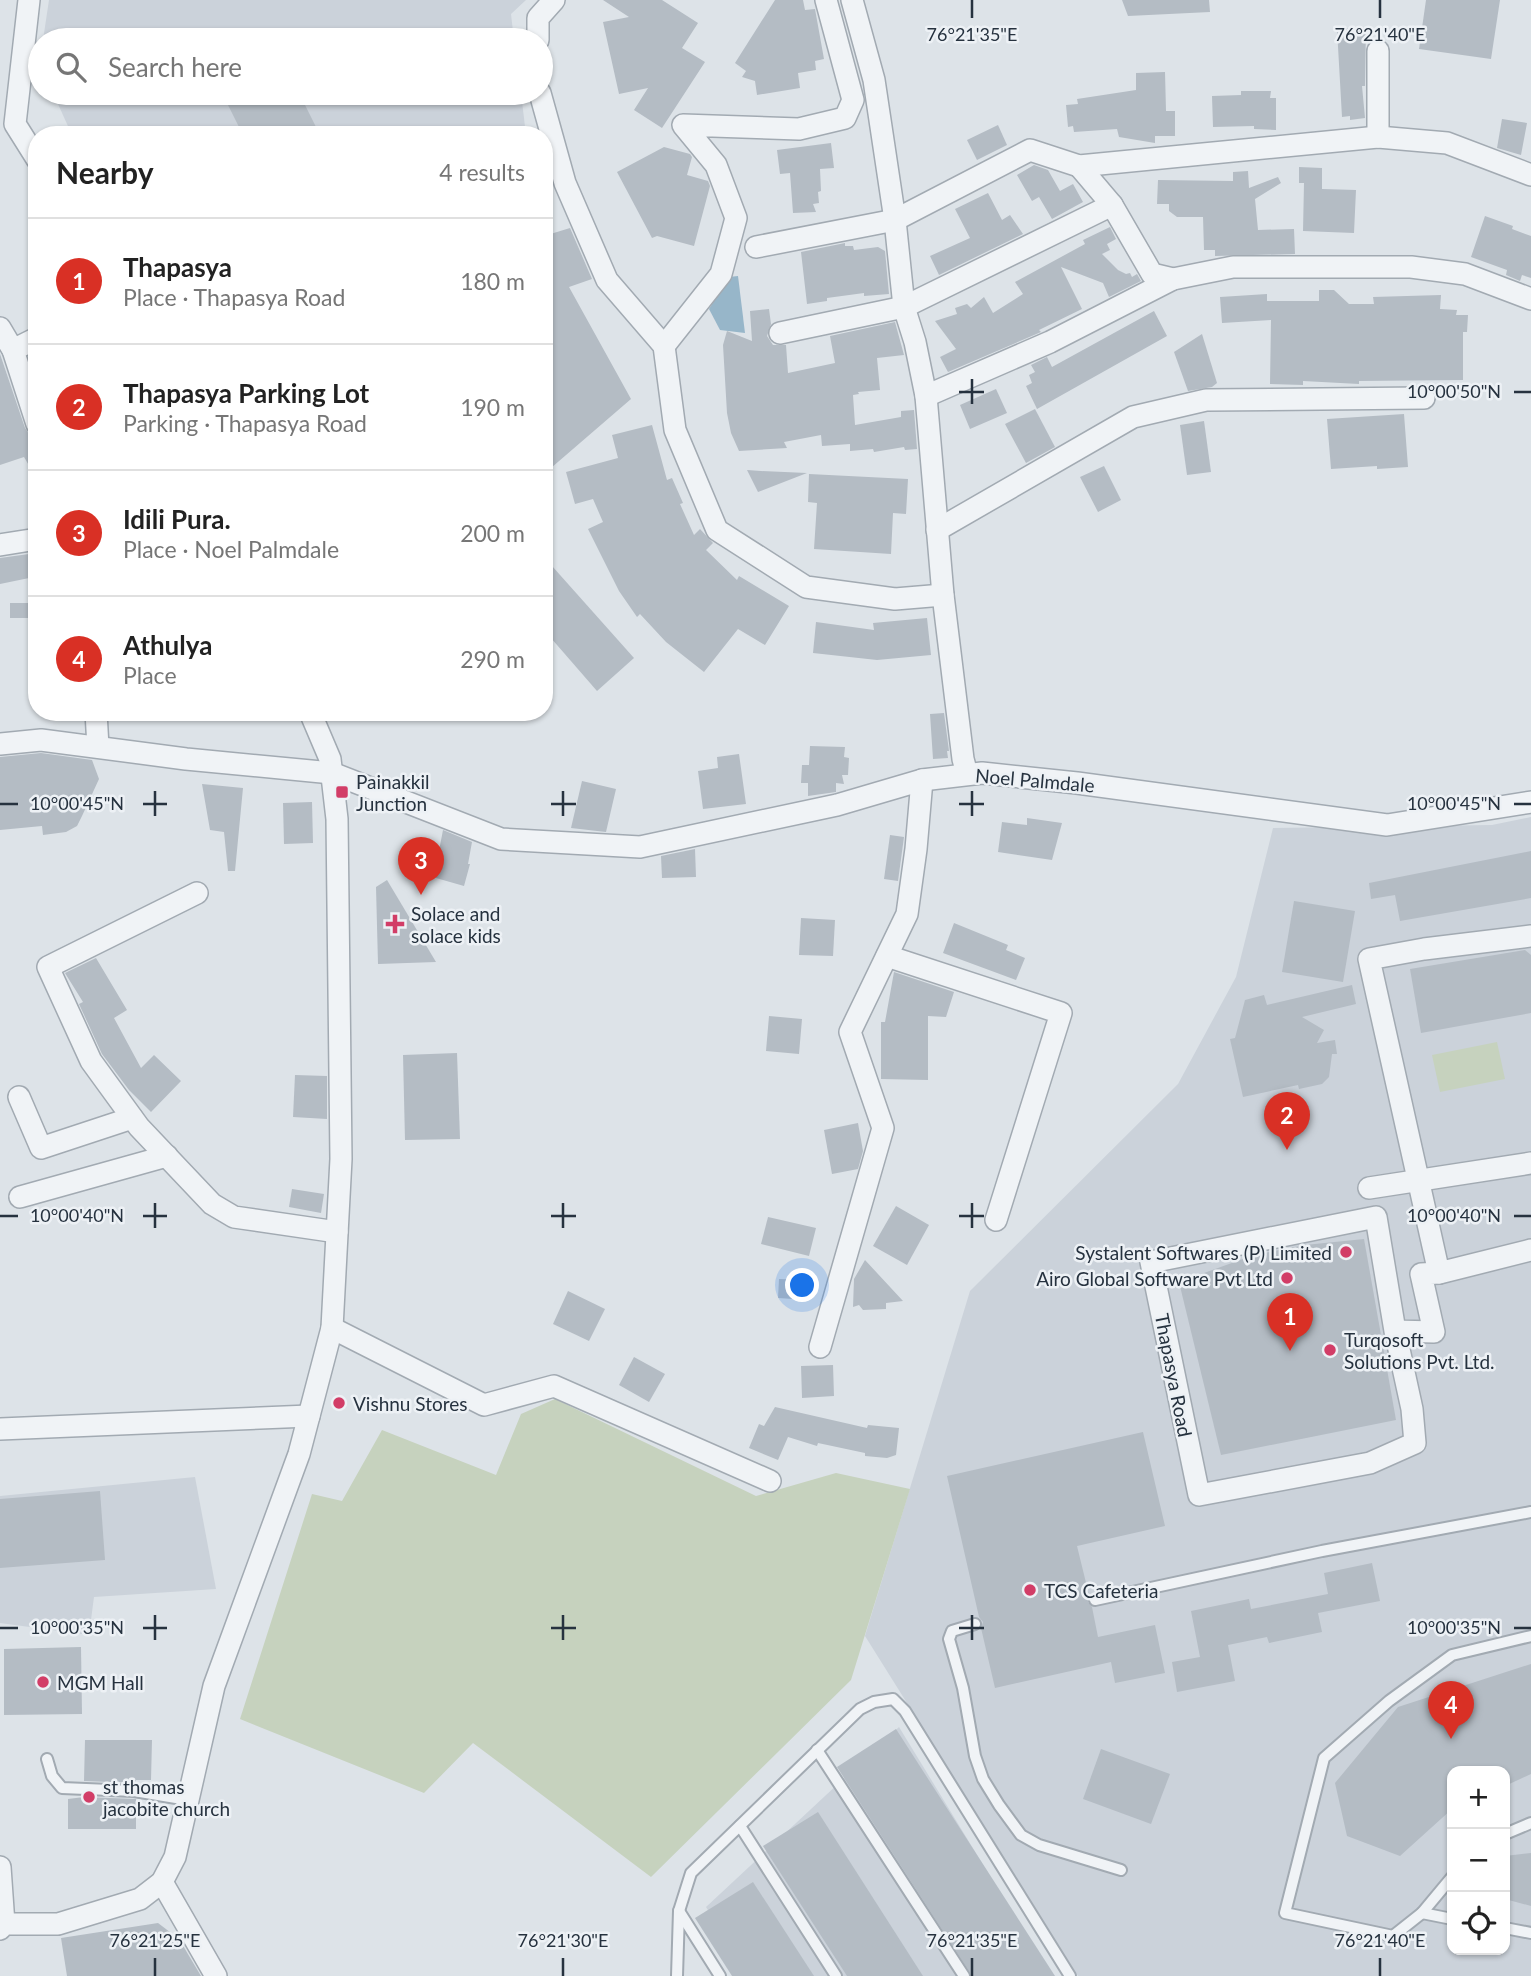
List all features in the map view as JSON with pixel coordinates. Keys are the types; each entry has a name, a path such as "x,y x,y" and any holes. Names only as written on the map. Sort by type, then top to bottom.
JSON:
{"street":[{"path":"28,145 15,124 29,0"},
{"path":"538,28 538,18 554,0"},
{"path":"664,346 721,274 736,218 716,165 683,125 799,129 845,118 853,100 826,0"},
{"path":"852,0 874,80 895,220 904,307 915,342 926,396 943,594 967,774"},
{"path":"1378,51 1378,137"},
{"path":"543,105 549,126"},
{"path":"756,247 895,220 1030,150 1079,166 1378,137 1447,143 1531,174"},
{"path":"553,140 565,183 607,280 664,346 675,430 717,530 806,587 895,599 943,594"},
{"path":"1079,166 1112,205 1152,274 1173,279"},
{"path":"780,333 904,307 1112,205"},
{"path":"926,396 1050,342 1173,279 1233,267 1411,267 1465,274 1531,299"},
{"path":"0,328 13,350 28,396"},
{"path":"13,350 28,342"},
{"path":"937,530 1133,417 1206,400 1424,398"},
{"path":"0,545 28,540"},
{"path":"97,721 98,747"},
{"path":"0,1867 1,1925 58,1924 140,1899 162,1882 175,1857 215,1686 299,1454 332,1328 341,1159 337,819 330,759 314,721"},
{"name":"Noel Palmdale","path":"0,744 41,740 186,759 331,773 501,839 640,847 837,805 922,780 982,773 1077,783 1387,825 1531,802"},
{"path":"820,1347 883,1128 850,1032 907,914 922,780"},
{"path":"197,893 48,967 91,1061 132,1118 212,1204 234,1217 337,1232"},
{"path":"1439,1273 1369,959 1424,949 1531,936"},
{"path":"887,956 1061,1013 996,1220"},
{"path":"19,1097 41,1148 132,1118"},
{"path":"20,1197 167,1156"},
{"path":"1369,1188 1531,1163"},
{"name":"Thapasya Road","path":"1376,1217 1395,1331 1412,1409 1415,1443 1370,1462 1199,1494 1151,1262 1376,1217"},
{"path":"1395,1331 1434,1332 1421,1275 1531,1250"},
{"path":"332,1328 484,1405 554,1386 770,1481"},
{"path":"0,1429 309,1416"},
{"path":"162,1882 216,1976"}],"lane":[{"path":"1095,1600 1322,1551 1531,1512"},
{"path":"975,1625 953,1631 949,1639 963,1688 972,1744 983,1779 1021,1835 1039,1845 1121,1870"},
{"path":"1447,1883 1422,1913 1393,1936 1285,1913 1324,1758 1389,1701 1452,1655 1531,1636"},
{"path":"677,1976 679,1911 691,1873 860,1709 874,1702 892,1699 905,1711 1070,1976"},
{"path":"817,1750 964,1976"},
{"path":"47,1759 52,1776 62,1788 134,1791 188,1800"},
{"path":"1510,1832 1531,1823"},
{"path":"740,1826 836,1976"},
{"path":"679,1911 720,1976"},
{"path":"1422,1913 1447,1918"},
{"path":"1510,1929 1531,1933"}],"shaded area":[{"path":"49,0 526,0 511,14 513,28 45,28"},
{"path":"58,105 522,105 525,126 68,126"},
{"path":"1531,817 1531,1976 1078,1976 865,1636 970,1291 1178,1084 1236,977 1273,828 1492,825"},
{"path":"195,1477 216,1589 94,1597 89,1635 0,1623 0,1496"},
{"path":"899,1727 1051,1976 751,1976 706,1907"}],"green space":[{"path":"1497,1042 1505,1079 1440,1092 1432,1055"},
{"path":"555,1399 756,1496 836,1473 910,1489 851,1680 651,1877 473,1743 424,1793 240,1719 312,1494 342,1501 382,1430 496,1475 521,1414"}],"water":[{"path":"738,276 745,333 720,330 709,309 729,277"}],"building":[{"path":"603,0 662,0 698,23 682,48 705,62 662,128 634,110 648,88 619,94 603,22 629,17"},
{"path":"775,0 803,0 805,10 815,9 824,59 815,61 816,70 798,73 800,88 757,95 755,81 742,77 746,71 735,63"},
{"path":"1122,0 1209,0 1210,12 1128,16"},
{"path":"1426,0 1500,0 1491,59 1419,49"},
{"path":"1366,27 1365,86 1362,86 1365,118 1350,120 1350,116 1342,117 1337,29"},
{"path":"1165,72 1166,111 1175,111 1175,136 1155,136 1155,143 1119,137 1117,129 1074,132 1073,126 1068,127 1066,105 1078,104 1077,99 1136,90 1136,73"},
{"path":"1241,91 1271,91 1270,98 1276,98 1276,130 1254,129 1254,126 1213,127 1212,96 1241,95"},
{"path":"228,105 305,105 316,126 238,126"},
{"path":"1502,119 1527,123 1521,155 1497,148"},
{"path":"998,125 1007,145 977,160 967,140"},
{"path":"831,143 834,168 820,169 819,203 813,204 816,212 793,213 790,173 780,174 777,150"},
{"path":"664,147 690,154 692,157 687,175 708,181 710,186 694,246 657,236 652,238 617,172"},
{"path":"1034,165 1048,170 1060,191 1073,184 1083,202 1052,219 1039,197 1032,201 1017,175"},
{"path":"1299,167 1322,168 1322,189 1356,190 1354,233 1303,231 1304,183 1299,183"},
{"path":"1248,171 1249,188 1278,177 1281,183 1255,199 1258,230 1294,229 1295,254 1215,256 1215,250 1204,250 1203,217 1177,217 1169,211 1169,204 1157,204 1158,180 1233,181 1233,172"},
{"path":"988,193 1002,220 1010,215 1023,234 939,275 930,256 970,238 955,209"},
{"path":"1485,216 1531,236 1531,278 1522,275 1520,281 1506,275 1507,270 1471,257"},
{"path":"1110,227 1116,239 1107,244 1110,250 1102,254 1118,270 1130,273 1132,277 1137,274 1141,281 1109,297 1103,283 1061,267 1082,309 1039,330 1041,332 948,372 940,357 956,349 935,321 957,314 955,308 967,304 971,308 984,297 993,313 1023,294 1015,282 1085,244 1083,240"},
{"path":"570,228 592,279 569,287 631,399 553,466 553,233"},
{"path":"845,243 845,246 853,246 854,250 878,247 885,251 889,294 864,296 864,293 827,298 827,301 807,304 801,252"},
{"path":"1319,290 1334,290 1349,304 1374,304 1373,297 1441,295 1440,309 1457,310 1456,315 1468,315 1467,332 1463,332 1463,380 1359,381 1359,384 1303,381 1303,385 1270,384 1271,320 1222,323 1220,297 1267,294 1267,301 1319,301"},
{"path":"769,309 771,324 767,336 773,345 786,345 788,373 835,363 830,336 895,322 904,355 877,358 880,390 853,395 855,425 901,417 901,411 914,410 917,449 905,450 904,447 874,452 873,449 850,451 850,444 822,446 821,435 784,442 787,448 739,451 731,433 727,413 723,345 727,331 752,341 750,311"},
{"path":"1154,311 1167,336 1037,409 1026,386 1032,383 1029,375 1035,372 1031,365 1047,357 1052,367"},
{"path":"1202,334 1217,383 1212,387 1188,391 1174,352"},
{"path":"0,354 28,432 28,464 24,457 0,465"},
{"path":"996,389 1007,413 970,429 960,405"},
{"path":"1035,409 1055,447 1026,463 1005,424"},
{"path":"1404,414 1408,467 1331,469 1327,419"},
{"path":"1204,421 1211,472 1187,475 1180,425"},
{"path":"652,425 667,480 672,478 694,535 700,529 713,543 706,550 737,580 739,576 789,606 765,645 738,629 704,672 666,642 640,614 637,617 619,591 588,529 603,522 593,499 575,504 566,472 618,458 612,435"},
{"path":"1104,466 1121,500 1098,512 1080,477"},
{"path":"747,470 761,471 807,473 758,492"},
{"path":"809,474 908,479 906,514 893,513 891,554 814,549 817,503 808,502"},
{"path":"28,554 28,578 0,584 0,558"},
{"path":"553,567 634,658 597,691 553,640"},
{"path":"10,603 28,603 28,618 10,618"},
{"path":"927,618 931,655 877,660 813,653 816,622 874,630 873,623"},
{"path":"944,713 948,758 933,759 930,714"},
{"path":"810,746 845,747 844,757 849,758 848,775 842,775 844,784 836,783 836,792 808,796 808,783 801,783 802,765 809,765"},
{"path":"41,753 92,760 99,779 77,826 66,832 43,835 42,826 0,830 0,757"},
{"path":"739,754 746,804 703,809 698,771 718,768 717,757"},
{"path":"582,781 616,789 606,832 571,828"},
{"path":"202,784 243,788 235,871 228,871 224,832 210,830"},
{"path":"312,802 313,843 284,844 283,803"},
{"path":"1027,818 1062,823 1052,860 998,852 1002,822 1027,825"},
{"path":"443,830 472,842 464,886 429,876 435,855 438,856"},
{"path":"890,835 904,837 898,881 884,879"},
{"path":"695,849 696,877 662,878 661,856"},
{"path":"1531,851 1531,898 1400,921 1395,895 1371,899 1369,883"},
{"name":"Solace and solace kids","path":"387,880 436,962 378,964 376,887"},
{"path":"1294,901 1355,911 1343,982 1282,972"},
{"path":"801,918 835,920 833,956 799,955"},
{"path":"954,923 1008,945 1006,950 1025,958 1016,980 943,953"},
{"path":"1525,950 1531,955 1531,1013 1421,1033 1410,969"},
{"path":"96,958 127,1010 114,1018 141,1068 154,1055 181,1081 151,1112 129,1090 102,1054 79,1004 83,1002 65,973"},
{"path":"894,972 954,992 946,1017 928,1016 928,1080 881,1079 881,1022 885,1022"},
{"path":"1352,985 1356,1004 1302,1017 1324,1030 1317,1043 1335,1040 1337,1054 1332,1054 1329,1077 1322,1084 1299,1089 1298,1085 1243,1097 1230,1039 1235,1038 1245,1000 1264,995 1267,1005"},
{"path":"769,1016 802,1019 799,1054 766,1051"},
{"path":"457,1053 460,1139 405,1140 403,1055"},
{"path":"295,1075 327,1076 327,1119 293,1117"},
{"path":"858,1123 863,1151 858,1169 832,1174 824,1130"},
{"path":"292,1189 324,1194 321,1213 289,1207"},
{"path":"896,1206 929,1225 907,1265 873,1246"},
{"path":"768,1217 816,1228 809,1256 761,1244"},
{"path":"1364,1239 1396,1420 1221,1455 1179,1282 1254,1255 1305,1245"},
{"path":"865,1260 903,1301 886,1303 886,1309 863,1310 859,1305 853,1307 854,1279"},
{"path":"779,1279 809,1280 808,1300 778,1298"},
{"path":"568,1291 605,1309 589,1341 553,1324"},
{"path":"634,1357 665,1374 649,1402 619,1385"},
{"path":"833,1365 834,1396 802,1398 801,1366"},
{"path":"775,1407 867,1428 868,1425 899,1428 896,1455 887,1458 865,1456 865,1453 818,1443 817,1446 788,1437 778,1460 749,1448 759,1424 764,1426"},
{"name":"TCS Cafeteria","path":"1143,1432 1165,1526 1077,1546 1098,1637 1155,1625 1165,1673 1115,1683 1111,1662 995,1688 981,1628 983,1622 979,1617 947,1476"},
{"path":"100,1491 105,1560 0,1568 0,1499"},
{"path":"1372,1563 1380,1601 1318,1613 1322,1632 1269,1643 1267,1637 1228,1645 1235,1681 1177,1692 1172,1662 1200,1657 1191,1611 1249,1599 1251,1609 1328,1594 1324,1573"},
{"name":"MGM Hall","path":"81,1647 82,1714 4,1715 4,1649"},
{"path":"1531,1664 1531,1774 1510,1784 1510,1766 1447,1766 1447,1814 1400,1856 1347,1836 1335,1783 1398,1707"},
{"path":"896,1729 1055,1976 972,1976 837,1767"},
{"path":"85,1740 152,1740 151,1780 136,1780 136,1783 84,1781"},
{"path":"1101,1749 1170,1774 1151,1824 1083,1799"},
{"path":"68,1799 136,1799 136,1829 68,1829"},
{"path":"818,1812 923,1976 847,1976 763,1846"},
{"path":"1531,1853 1531,1906 1510,1900 1510,1855"},
{"path":"753,1882 814,1976 732,1976 695,1918"},
{"path":"158,1923 179,1939 201,1976 67,1976 61,1938"}],"place":[{"name":"Painakkil Junction","path":"342,792"},
{"name":"Idili Pura.","path":"421,895"},
{"name":"Solace and solace kids","path":"395,924"},
{"name":"Thapasya Parking Lot","path":"1287,1150"},
{"name":"Systalent Softwares (P) Limited","path":"1346,1252"},
{"name":"Airo Global Software Pvt Ltd","path":"1287,1278"},
{"name":"Turqosoft Solutions Pvt. Ltd.","path":"1330,1350"},
{"name":"Thapasya","path":"1290,1351"},
{"name":"Vishnu Stores","path":"339,1403"},
{"name":"TCS Cafeteria","path":"1030,1590"},
{"name":"MGM Hall","path":"43,1682"},
{"name":"Athulya","path":"1451,1739"},
{"name":"st thomas jacobite church","path":"89,1797"}]}
